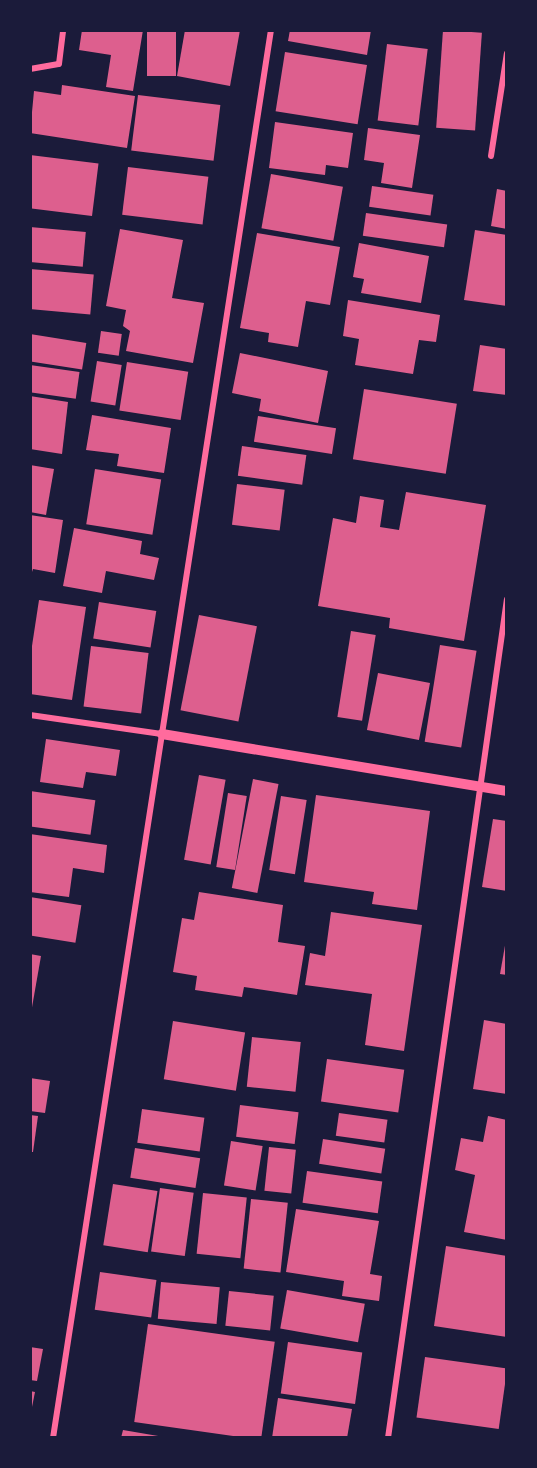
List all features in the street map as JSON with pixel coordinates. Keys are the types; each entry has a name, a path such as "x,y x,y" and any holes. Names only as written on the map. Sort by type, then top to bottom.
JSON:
{"street":[{"path":"30,69 59,64 63,30"},
{"path":"53,1438 271,30"},
{"path":"491,156 507,53"},
{"path":"388,1438 507,599"},
{"path":"30,715 507,790"}],"building":[{"path":"82,30 143,30 133,91 106,87 111,55 79,50"},
{"path":"147,30 176,30 176,76 147,76"},
{"path":"185,30 240,30 230,86 177,76"},
{"path":"290,30 371,30 367,55 288,41"},
{"path":"443,30 482,33 475,130 436,128"},
{"path":"387,44 428,49 418,125 378,120"},
{"path":"285,52 367,65 358,124 276,111"},
{"path":"62,85 135,96 127,148 30,133 34,91 61,95"},
{"path":"138,95 220,105 214,161 131,151"},
{"path":"275,122 353,133 348,168 326,165 325,175 269,168"},
{"path":"368,128 420,135 412,188 381,183 384,163 364,160"},
{"path":"30,155 98,163 92,216 30,208"},
{"path":"128,167 208,177 203,225 122,215"},
{"path":"271,174 343,187 333,241 261,228"},
{"path":"372,186 433,195 430,215 369,207"},
{"path":"497,189 507,191 507,229 491,226"},
{"path":"366,213 447,224 444,247 363,236"},
{"path":"30,227 86,232 83,267 30,262"},
{"path":"120,229 183,240 172,298 204,303 193,363 126,351 130,331 123,326 126,310 106,306"},
{"path":"475,230 507,235 507,306 464,300"},
{"path":"257,233 340,247 330,305 306,301 298,347 268,342 269,333 240,328"},
{"path":"359,243 429,256 421,303 361,293 364,279 353,277"},
{"path":"30,269 94,275 90,314 30,309"},
{"path":"348,300 440,315 436,342 419,340 413,374 355,365 359,339 343,336"},
{"path":"101,331 122,334 119,356 98,353"},
{"path":"30,334 86,343 82,370 30,361"},
{"path":"480,345 507,349 507,395 473,391"},
{"path":"240,353 328,371 318,423 259,411 261,399 232,393"},
{"path":"97,361 122,365 115,405 91,401"},
{"path":"127,362 188,372 181,420 119,410"},
{"path":"30,365 80,372 76,399 30,392"},
{"path":"364,389 457,404 446,474 353,459"},
{"path":"30,396 68,402 62,454 30,449"},
{"path":"92,415 171,428 164,473 117,466 119,454 86,450"},
{"path":"258,416 336,428 332,454 254,442"},
{"path":"242,446 306,455 302,485 238,476"},
{"path":"30,465 54,469 46,515 30,512"},
{"path":"95,469 161,479 152,535 86,524"},
{"path":"237,484 285,490 280,531 232,525"},
{"path":"406,492 486,505 464,641 389,628 390,618 318,606 333,518 356,523 360,496 384,500 380,527 399,530"},
{"path":"30,515 63,520 55,573 33,569 30,578"},
{"path":"74,528 142,541 140,554 159,558 154,580 106,571 102,593 63,586"},
{"path":"39,600 86,607 72,700 30,694 30,659"},
{"path":"99,602 156,611 150,648 93,639"},
{"path":"199,615 257,626 238,721 180,710"},
{"path":"351,631 376,635 362,721 337,717"},
{"path":"440,645 477,651 461,748 425,742"},
{"path":"91,646 149,653 141,714 84,707"},
{"path":"378,673 430,683 419,740 367,730"},
{"path":"46,739 120,750 116,776 86,772 83,788 40,782"},
{"path":"199,775 226,780 211,864 184,860"},
{"path":"253,779 279,784 257,893 232,888"},
{"path":"30,791 95,800 90,835 30,826"},
{"path":"228,793 247,796 235,870 216,867"},
{"path":"316,795 430,811 417,910 372,904 374,892 304,882"},
{"path":"281,796 307,800 295,874 269,870"},
{"path":"493,819 507,821 507,891 482,887"},
{"path":"30,834 107,845 104,873 73,868 69,897 30,892"},
{"path":"199,892 283,905 278,942 305,946 297,995 244,987 242,997 195,990 197,976 173,972 182,918 194,920"},
{"path":"30,897 81,905 75,943 30,935"},
{"path":"331,912 422,925 404,1051 365,1045 372,994 305,985 310,953 325,956"},
{"path":"507,940 507,975 500,974"},
{"path":"30,954 41,956 31,1013 30,1013"},
{"path":"484,1020 507,1024 507,1094 473,1089"},
{"path":"173,1021 245,1032 236,1091 164,1079"},
{"path":"252,1037 301,1042 296,1092 247,1087"},
{"path":"327,1059 404,1070 398,1112 321,1102"},
{"path":"30,1078 50,1081 45,1113 30,1111"},
{"path":"240,1105 299,1112 295,1144 236,1137"},
{"path":"142,1109 204,1118 200,1151 137,1143"},
{"path":"339,1113 388,1120 384,1143 336,1136"},
{"path":"30,1115 38,1116 33,1152 30,1152"},
{"path":"488,1116 507,1120 507,1240 464,1232 475,1175 455,1170 461,1138 483,1142"},
{"path":"323,1139 385,1149 381,1174 319,1164"},
{"path":"231,1141 263,1146 256,1190 224,1185"},
{"path":"269,1147 296,1150 291,1194 264,1191"},
{"path":"135,1148 200,1158 195,1188 130,1178"},
{"path":"307,1171 382,1182 378,1213 303,1203"},
{"path":"113,1184 157,1191 148,1252 103,1245"},
{"path":"160,1188 194,1193 185,1256 151,1251"},
{"path":"203,1193 247,1198 240,1258 197,1254"},
{"path":"251,1199 288,1203 280,1272 244,1269"},
{"path":"296,1209 379,1221 370,1274 382,1276 379,1301 342,1296 344,1281 286,1272"},
{"path":"446,1246 507,1256 507,1337 434,1326"},
{"path":"100,1272 156,1280 151,1318 95,1310"},
{"path":"161,1282 220,1287 217,1324 158,1319"},
{"path":"287,1290 365,1304 358,1342 280,1328"},
{"path":"229,1291 274,1296 270,1331 225,1326"},
{"path":"148,1324 275,1342 261,1438 134,1422"},
{"path":"288,1342 362,1352 355,1404 281,1393"},
{"path":"30,1347 43,1349 37,1381 30,1380"},
{"path":"425,1357 507,1369 499,1429 417,1417"},
{"path":"30,1391 35,1392 31,1412 30,1412"},
{"path":"278,1398 352,1409 347,1438 272,1438"},
{"path":"123,1430 164,1437 121,1438"}]}
